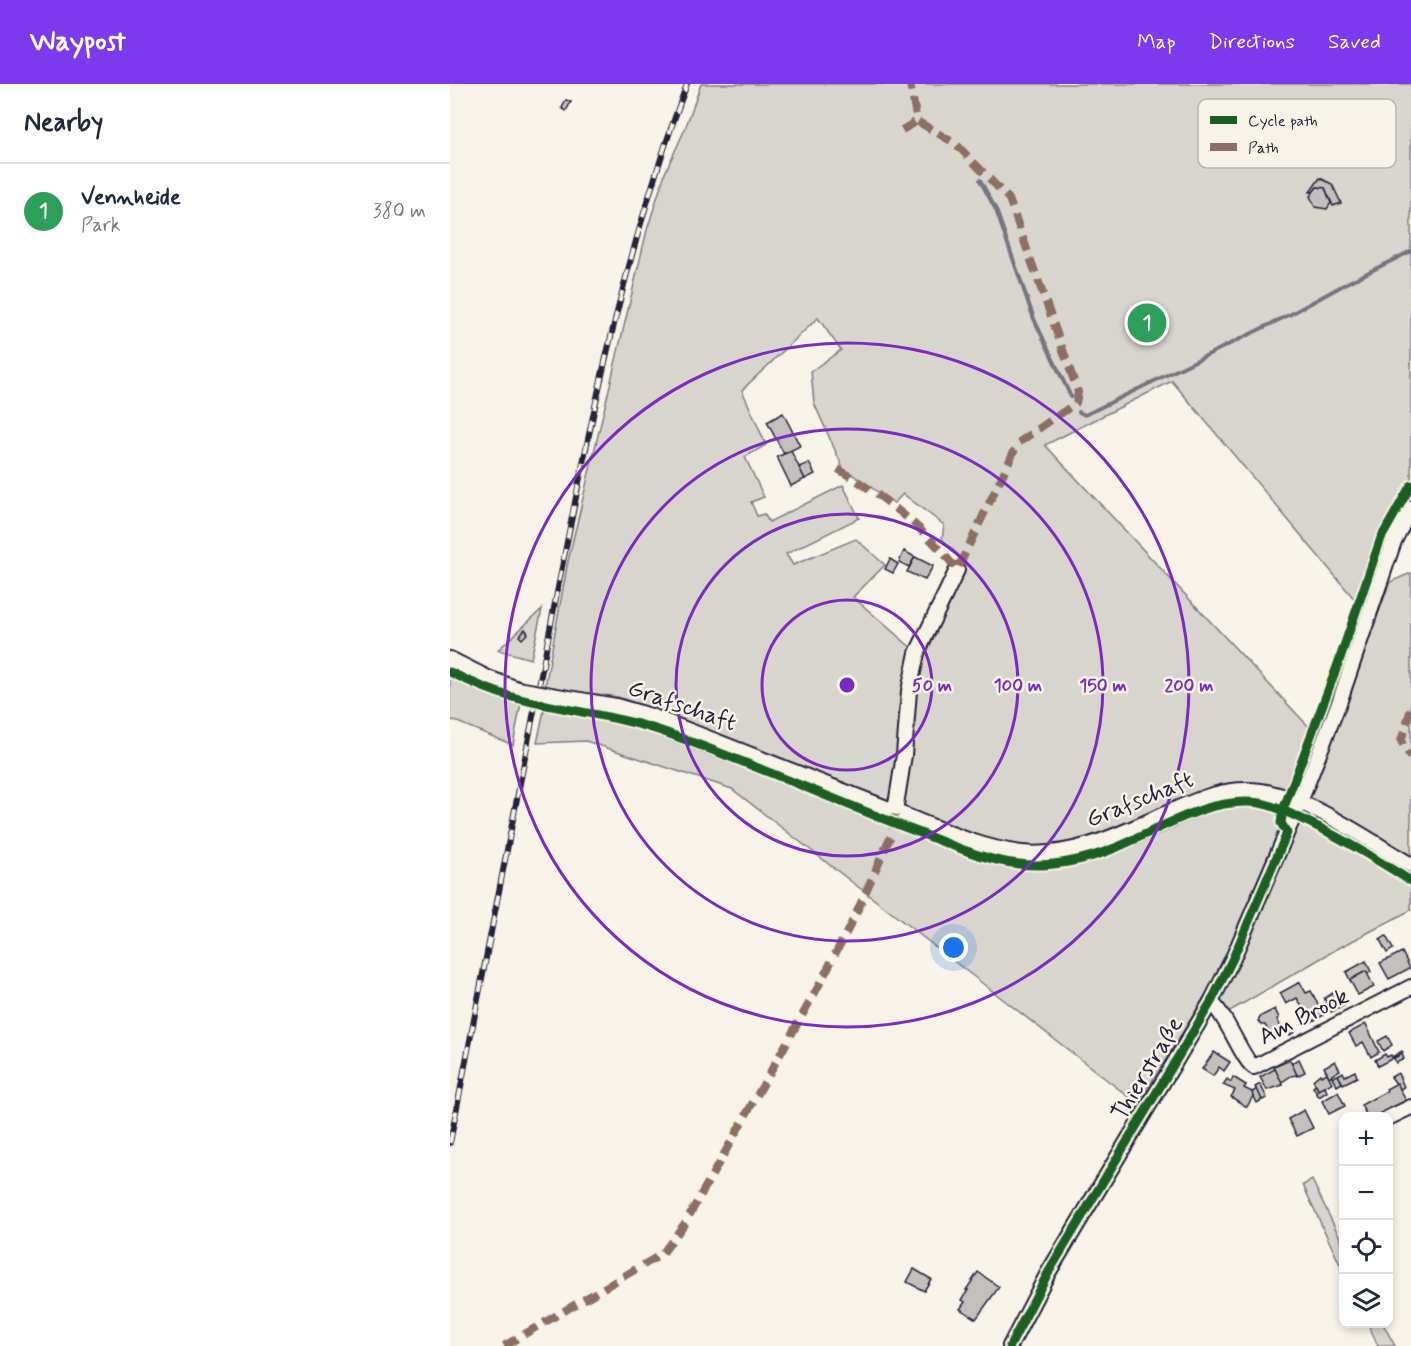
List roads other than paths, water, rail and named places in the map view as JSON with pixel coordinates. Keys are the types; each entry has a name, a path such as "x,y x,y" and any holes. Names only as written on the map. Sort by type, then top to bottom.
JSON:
{"street":[{"name":"Thierstraße","path":"1010,1346 1048,1273 1211,1002 1233,958 1340,700 1394,541 1411,508"},
{"path":"895,811 904,755 909,691 917,653 957,570"},
{"name":"Grafschaft","path":"450,659 488,678 518,688 616,706 651,716 997,849 1023,853 1046,853 1077,849 1108,839 1185,805 1226,791 1245,789 1264,791 1299,803 1330,818 1411,865"},
{"name":"Am Brook","path":"1211,1002 1223,1015 1248,1061 1254,1067 1411,987"},
{"path":"1393,1117 1411,1107"}],"waterway":[{"path":"980,180 996,210 1034,319 1071,397"},
{"path":"1079,412 1085,415 1291,314 1411,251"}],"railway":[{"path":"450,1143 606,356 642,219 687,84"}],"place":[{"name":"Vennheide","path":"1147,323"}]}
